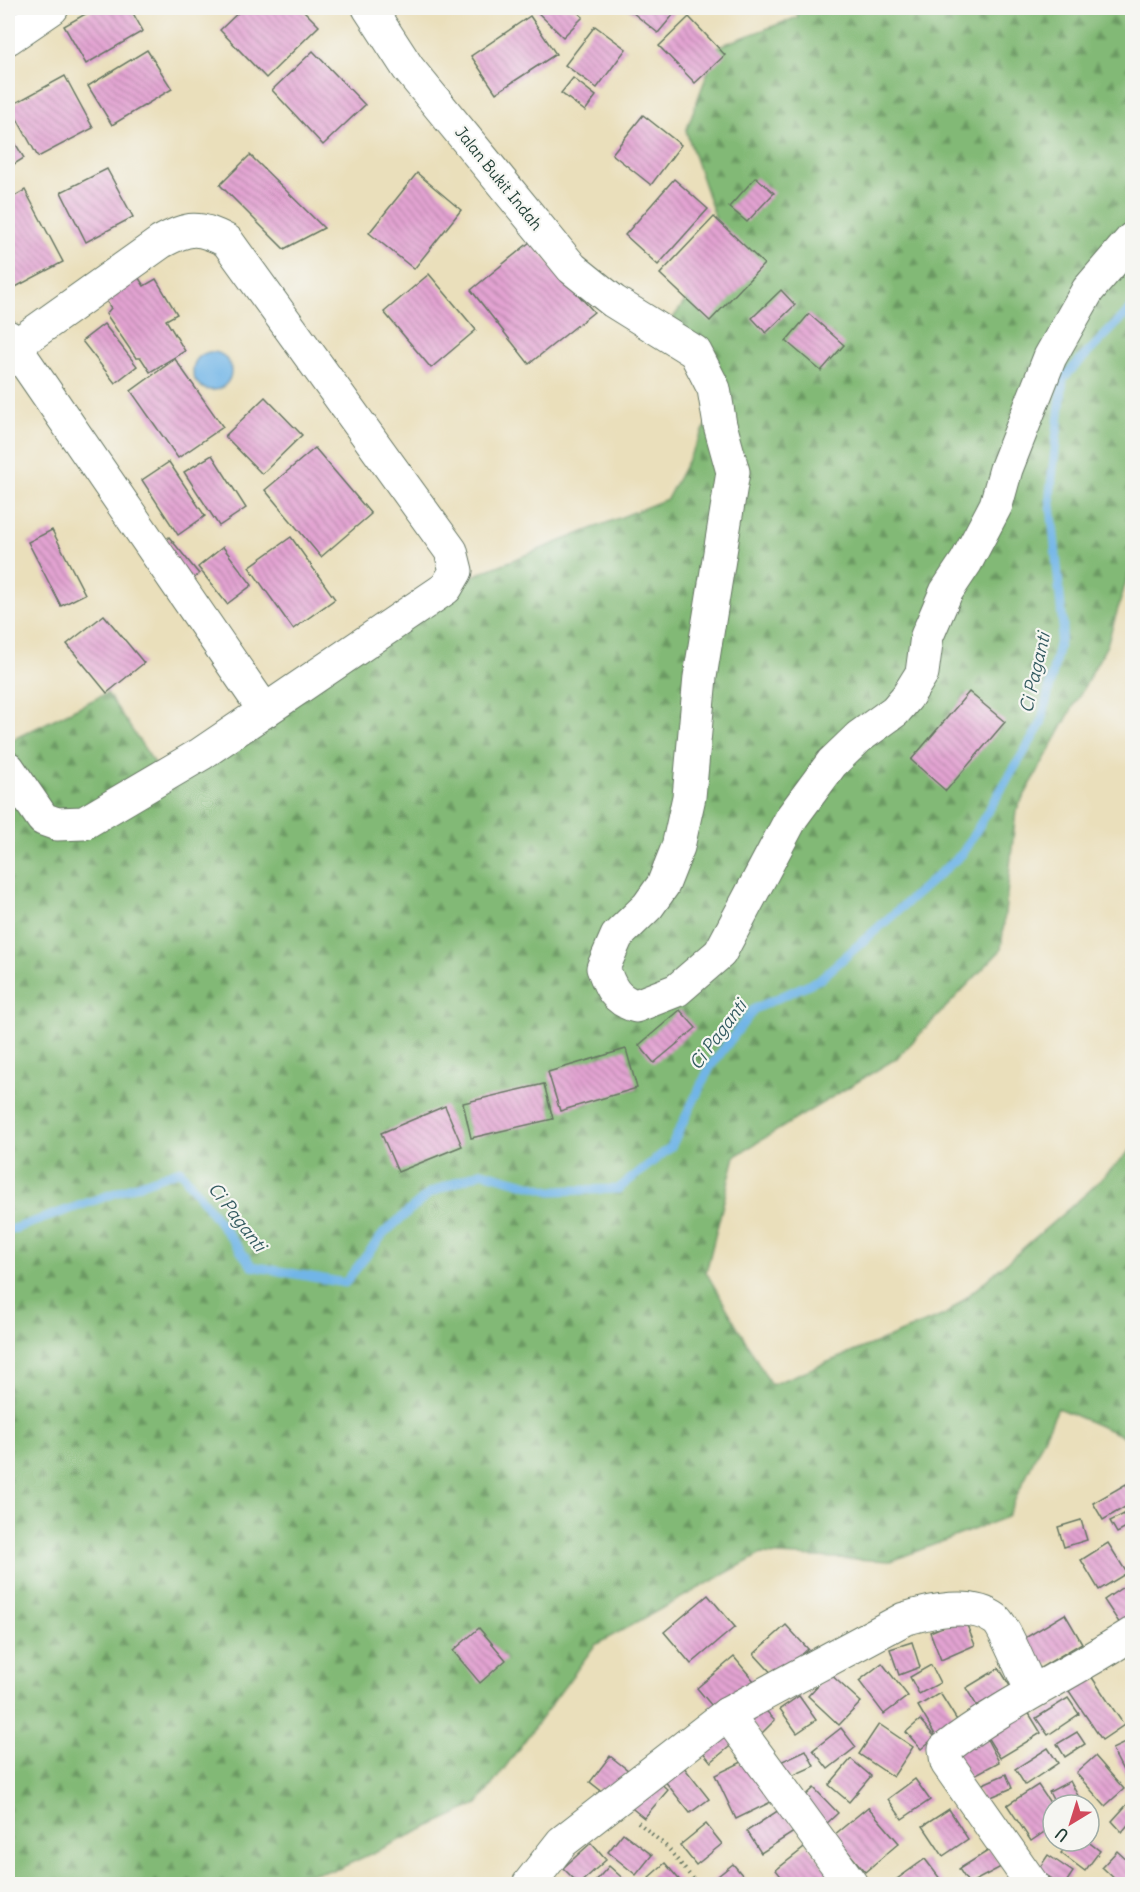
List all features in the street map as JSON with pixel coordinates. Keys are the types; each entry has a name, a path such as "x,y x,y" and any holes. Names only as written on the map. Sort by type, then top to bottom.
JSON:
{"street":[{"path":"9,33 52,8"},
{"name":"Jalan Bukit Indah","path":"369,8 408,68 572,268 613,301 653,323 695,352 714,389 720,425 733,472 700,677 689,796 678,847 663,885 648,906 617,936 603,968 611,990 623,1002 636,1006 677,990 720,953 792,817 832,762 859,736 895,711 907,697 921,673 927,636 946,592 966,562 996,505 1006,470 1050,357 1088,290 1132,239"},
{"path":"8,768 43,819 57,824 84,824 201,754 265,711 446,588 456,571 451,551 227,241 206,230 183,230 161,242 10,345 265,711"},
{"path":"529,1884 562,1842 727,1714 904,1619 930,1611 974,1610 997,1620 1032,1691"},
{"path":"1032,1884 944,1756 945,1749 967,1732 1032,1691 1094,1659 1132,1634"},
{"path":"727,1714 851,1884"}],"path":[{"path":"616,1802 667,1847 698,1884"}],"green space":[{"path":"795,8 1132,8 1132,562 1107,645 1016,811 1001,950 897,1058 735,1156 706,1272 771,1385 947,1314 1088,1192 1132,1149 1132,1440 1058,1408 1007,1517 891,1561 761,1554 595,1645 478,1804 338,1869 241,1884 8,1884 8,742 107,693 161,773 470,577 667,499 725,390 673,318 725,246 686,131 717,47 798,17"}],"water":[{"path":"212,352 225,358 231,371 225,384 212,390 199,384 193,371 199,358"}],"building":[{"path":"96,8 130,8 143,31 86,64 64,26"},
{"path":"243,8 301,8 319,26 266,78 220,30"},
{"path":"533,8 573,8 583,17 563,37"},
{"path":"627,8 679,8 658,33"},
{"path":"530,16 556,54 496,93 471,56"},
{"path":"689,17 725,55 695,83 659,46"},
{"path":"595,26 626,49 597,88 565,65"},
{"path":"147,50 172,89 112,125 88,86"},
{"path":"313,51 365,105 323,145 272,90"},
{"path":"65,76 93,128 38,157 10,106"},
{"path":"573,78 596,96 585,111 561,93"},
{"path":"643,115 681,145 651,185 612,154"},
{"path":"8,131 24,158 8,168"},
{"path":"250,155 324,228 284,249 220,185"},
{"path":"107,169 133,217 86,242 61,192"},
{"path":"417,173 461,210 414,269 369,233"},
{"path":"756,177 774,193 747,222 729,207"},
{"path":"674,179 708,209 658,265 625,235"},
{"path":"25,190 63,262 8,291 8,200"},
{"path":"714,217 764,264 710,321 660,274"},
{"path":"530,242 594,312 529,364 471,290"},
{"path":"429,274 476,330 431,368 384,312"},
{"path":"137,275 144,286 156,279 177,314 166,320 185,351 150,372 141,358 136,358 106,314 111,308 103,296"},
{"path":"781,290 795,305 766,333 752,318"},
{"path":"809,314 844,345 821,371 786,341"},
{"path":"104,324 137,366 115,383 82,341"},
{"path":"175,359 223,427 178,458 131,391"},
{"path":"265,397 302,435 262,474 225,436"},
{"path":"315,448 371,514 321,557 265,490"},
{"path":"212,455 246,508 219,526 184,472"},
{"path":"169,462 205,516 178,535 142,480"},
{"path":"52,530 85,594 61,606 28,542"},
{"path":"169,537 199,574 186,585 156,548"},
{"path":"291,537 335,599 293,629 249,567"},
{"path":"223,547 252,585 227,604 198,567"},
{"path":"104,615 144,663 107,693 67,644"},
{"path":"969,692 1005,722 946,791 911,760"},
{"path":"680,1010 696,1028 654,1063 639,1045"},
{"path":"626,1049 637,1088 560,1111 548,1072"},
{"path":"544,1084 553,1119 471,1138 463,1103"},
{"path":"445,1106 462,1146 398,1172 381,1133"},
{"path":"1126,1484 1132,1496 1132,1503 1103,1520 1093,1503"},
{"path":"1132,1510 1132,1525 1117,1533 1110,1521"},
{"path":"1081,1520 1087,1540 1064,1547 1058,1527"},
{"path":"1108,1543 1127,1573 1099,1590 1081,1560"},
{"path":"1132,1581 1132,1616 1120,1624 1104,1600"},
{"path":"708,1595 735,1627 691,1664 664,1632"},
{"path":"1065,1614 1082,1643 1032,1673 1015,1644"},
{"path":"964,1618 975,1645 941,1660 930,1632"},
{"path":"786,1625 808,1649 776,1678 754,1654"},
{"path":"479,1628 506,1660 480,1683 453,1651"},
{"path":"912,1642 920,1667 899,1675 890,1649"},
{"path":"734,1657 754,1681 717,1712 697,1688"},
{"path":"882,1663 908,1696 884,1714 859,1681"},
{"path":"931,1665 940,1683 919,1694 910,1677"},
{"path":"999,1668 1010,1686 977,1706 966,1688"},
{"path":"829,1673 861,1702 839,1725 808,1696"},
{"path":"1091,1676 1124,1725 1102,1740 1069,1691"},
{"path":"940,1693 960,1725 937,1738 918,1706"},
{"path":"799,1696 816,1720 797,1733 780,1709"},
{"path":"1068,1698 1079,1714 1048,1735 1036,1718"},
{"path":"759,1704 775,1720 761,1734 746,1718"},
{"path":"1025,1707 1041,1733 1000,1758 984,1732"},
{"path":"725,1720 740,1738 711,1762 696,1744"},
{"path":"920,1720 935,1737 921,1749 906,1732"},
{"path":"879,1724 913,1747 893,1777 859,1754"},
{"path":"841,1728 856,1747 828,1769 813,1750"},
{"path":"982,1730 999,1762 969,1778 952,1746"},
{"path":"1077,1732 1085,1744 1065,1757 1057,1744"},
{"path":"1129,1741 1132,1748 1132,1778 1128,1780 1112,1749"},
{"path":"1048,1748 1058,1763 1025,1785 1015,1769"},
{"path":"806,1750 814,1766 783,1780 776,1764"},
{"path":"610,1756 629,1771 609,1797 590,1782"},
{"path":"1095,1756 1124,1789 1105,1806 1101,1801 1101,1793 1094,1793 1076,1773"},
{"path":"750,1758 771,1802 736,1819 715,1775"},
{"path":"851,1759 871,1776 849,1802 829,1785"},
{"path":"683,1766 709,1799 690,1813 664,1780"},
{"path":"1006,1774 1012,1788 982,1801 976,1787"},
{"path":"653,1776 668,1790 644,1818 628,1805"},
{"path":"915,1779 930,1800 902,1819 888,1799"},
{"path":"1070,1781 1076,1793 1050,1793"},
{"path":"1038,1785 1043,1793 1041,1793 1041,1834 1031,1841 1007,1805"},
{"path":"814,1788 838,1813 825,1825 801,1800"},
{"path":"1132,1799 1132,1820 1122,1832 1112,1821"},
{"path":"868,1807 899,1843 865,1872 834,1835"},
{"path":"782,1808 797,1830 761,1853 747,1831"},
{"path":"949,1809 968,1839 943,1856 923,1826"},
{"path":"706,1824 722,1844 696,1865 680,1845"},
{"path":"623,1833 652,1855 636,1875 608,1852"},
{"path":"591,1843 606,1860 579,1884 563,1868"},
{"path":"808,1845 838,1884 787,1884 776,1870"},
{"path":"991,1849 1001,1867 969,1884 959,1869"},
{"path":"1117,1851 1132,1865 1132,1884 1120,1884 1102,1867"},
{"path":"1061,1853 1098,1853 1085,1871"},
{"path":"1048,1855 1073,1872 1065,1884 1060,1884 1038,1870"},
{"path":"925,1859 944,1884 890,1884"},
{"path":"665,1863 683,1884 655,1884 649,1877"},
{"path":"733,1864 748,1882 708,1884"},
{"path":"609,1866 629,1884 593,1884"}],"waterway":[{"name":"Ci Paganti","path":"8,1231 180,1170 252,1266 345,1283 384,1233 430,1193 482,1172 551,1191 618,1189 671,1147 710,1067 754,1009 820,979 962,854 1041,724 1063,627 1050,495 1063,378 1132,308"}]}
